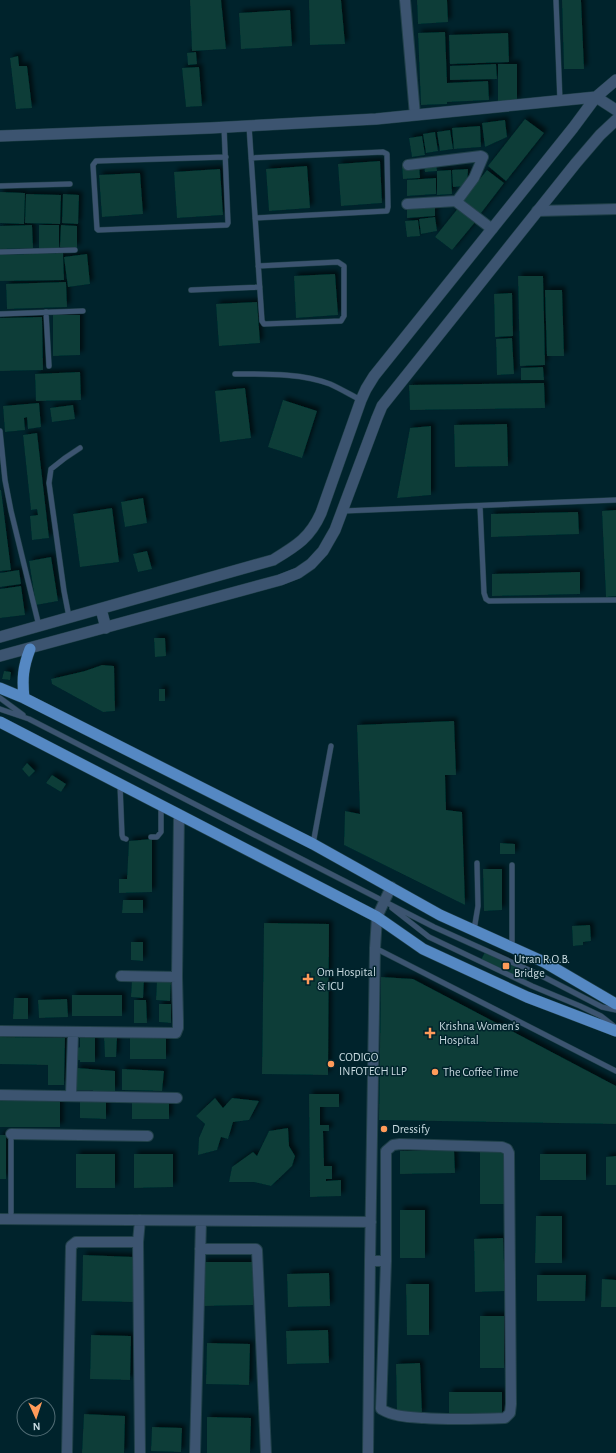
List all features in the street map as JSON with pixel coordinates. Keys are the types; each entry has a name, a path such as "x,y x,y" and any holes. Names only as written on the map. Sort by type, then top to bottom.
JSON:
{"main road":[{"path":"24,698 22,682 24,667 30,649"},
{"path":"0,688 24,698 312,844 440,915 544,962 616,1004"},
{"path":"0,722 377,917 423,949 527,997 616,1031"}],"street":[{"path":"405,0 415,115"},
{"path":"0,637 273,560 304,539 316,523 321,513 361,400 374,376 573,128 596,97 616,80"},
{"path":"0,136 249,126 376,119 596,97 616,110"},
{"path":"0,656 280,580 298,573 311,564 323,551 334,530 382,406 537,211 600,135 616,120"},
{"path":"408,165 481,156 483,157 474,178 457,201"},
{"path":"457,201 492,229"},
{"path":"407,204 457,201"},
{"path":"537,211 616,209"},
{"path":"101,609 106,628"},
{"path":"0,1031 176,1033 178,1028 177,977 179,815"},
{"path":"368,1453 375,948 377,917 391,887"},
{"path":"121,976 177,977"},
{"path":"71,1095 73,1033"},
{"path":"0,1095 71,1095 177,1098"},
{"path":"11,1134 148,1136"},
{"path":"400,1144 502,1147 508,1149 511,1404 510,1413 505,1418 450,1420 400,1416 381,1409 386,1261 386,1151 393,1145 400,1144"},
{"path":"0,1219 371,1222"},
{"path":"140,1220 138,1242 140,1453"},
{"path":"195,1453 201,1221"},
{"path":"67,1453 71,1246 76,1242 138,1242"},
{"path":"200,1249 257,1250 266,1453"},
{"path":"370,1261 386,1261"}],"lane":[{"path":"556,0 560,101"},
{"path":"249,126 258,266 262,321 264,324 341,321 344,316 344,266 342,263 258,266"},
{"path":"224,127 226,157 228,222 227,225 97,229 93,165 96,161 226,157"},
{"path":"251,158 383,152 387,154 387,211 255,218"},
{"path":"0,186 70,184"},
{"path":"0,252 75,250"},
{"path":"191,290 260,287"},
{"path":"0,314 83,311"},
{"path":"46,312 49,366"},
{"path":"235,374 281,374 317,381 330,384 361,400"},
{"path":"0,432 5,480 11,510 40,626"},
{"path":"69,618 49,483 51,469 80,448"},
{"path":"342,511 616,500"},
{"path":"480,506 484,593 489,601 616,600"},
{"path":"0,698 29,719"},
{"path":"0,709 29,719 434,927 538,974 602,1007 616,1010"},
{"path":"312,844 331,746"},
{"path":"120,785 122,835 123,838 126,839"},
{"path":"151,838 157,837 161,832 161,806"},
{"path":"474,930 478,906 477,863"},
{"path":"512,865 512,948"},
{"path":"384,901 429,937 587,1009 601,1016 616,1027"},
{"path":"375,948 616,1071"},
{"path":"11,1134 11,1219"}],"building":[{"path":"190,0 221,0 226,49 192,51"},
{"path":"309,0 341,0 345,44 310,45"},
{"path":"417,0 447,0 448,22 418,24"},
{"path":"562,0 581,0 584,69 564,69"},
{"path":"290,10 292,46 241,49 239,13"},
{"path":"445,32 447,83 488,81 489,100 421,105 418,33"},
{"path":"508,33 509,62 450,64 449,35"},
{"path":"196,52 197,64 188,65 187,53"},
{"path":"18,56 19,66 27,66 32,108 16,109 10,58"},
{"path":"496,64 497,79 450,80 450,66"},
{"path":"498,64 517,64 517,101 498,101"},
{"path":"199,67 202,106 186,107 182,68"},
{"path":"525,119 544,133 506,181 488,166"},
{"path":"505,120 507,137 485,147 482,123"},
{"path":"480,126 481,147 454,149 452,128"},
{"path":"450,130 453,149 440,151 437,132"},
{"path":"435,132 438,151 426,153 423,134"},
{"path":"422,136 425,155 412,157 409,138"},
{"path":"380,161 382,203 341,206 338,164"},
{"path":"436,163 437,171 425,172 424,164"},
{"path":"419,165 420,178 403,179 402,166"},
{"path":"307,166 310,208 269,211 266,169"},
{"path":"220,169 223,215 177,218 174,172"},
{"path":"468,169 467,186 453,187 452,170"},
{"path":"451,170 452,194 437,195 437,171"},
{"path":"487,170 504,183 478,217 461,203"},
{"path":"140,173 143,214 102,217 99,175"},
{"path":"436,178 436,194 407,196 407,180"},
{"path":"0,192 25,193 24,224 0,223"},
{"path":"26,194 61,195 60,224 25,223"},
{"path":"63,194 79,195 78,224 62,223"},
{"path":"435,204 435,216 407,218 407,206"},
{"path":"459,207 476,221 452,250 435,237"},
{"path":"435,217 437,231 421,234 419,219"},
{"path":"418,220 420,236 407,237 405,221"},
{"path":"32,225 33,248 0,249 0,226"},
{"path":"39,225 59,225 59,248 39,248"},
{"path":"61,225 77,226 77,248 60,247"},
{"path":"63,253 64,280 0,281 0,255"},
{"path":"87,254 90,284 68,287 64,257"},
{"path":"335,274 338,315 296,318 294,276"},
{"path":"518,276 543,276 545,365 520,366"},
{"path":"66,282 67,307 7,309 6,284"},
{"path":"545,290 562,290 564,356 547,356"},
{"path":"512,293 513,336 495,337 494,294"},
{"path":"257,302 260,343 219,346 216,304"},
{"path":"53,315 80,315 80,355 53,356"},
{"path":"42,317 43,370 0,371 0,318"},
{"path":"512,338 514,374 497,375 496,339"},
{"path":"543,367 544,380 521,380 521,368"},
{"path":"80,372 81,400 36,401 35,374"},
{"path":"544,383 545,408 410,410 409,385"},
{"path":"245,388 251,438 220,442 215,391"},
{"path":"283,400 317,411 302,458 268,447"},
{"path":"39,403 41,427 28,429 27,417 24,418 25,430 5,432 3,406"},
{"path":"73,405 75,419 52,422 50,408"},
{"path":"507,424 508,466 455,467 454,425"},
{"path":"431,426 431,495 397,498 410,428"},
{"path":"37,433 49,538 32,540 30,516 38,515 37,509 31,510 23,435"},
{"path":"0,490 11,570 0,571"},
{"path":"143,498 147,523 125,527 121,502"},
{"path":"112,508 119,562 80,567 73,514"},
{"path":"616,510 616,596 606,597 602,511"},
{"path":"578,512 579,534 491,537 491,514"},
{"path":"147,551 152,569 138,572 133,554"},
{"path":"51,557 58,601 36,605 29,561"},
{"path":"19,570 21,584 0,587 0,573"},
{"path":"580,572 580,594 492,596 492,574"},
{"path":"21,586 25,615 0,618 0,589"},
{"path":"154,638 165,638 166,656 155,657"},
{"path":"102,665 114,666 115,711 103,712 52,684 51,679 85,671"},
{"path":"4,671 11,672 10,680 2,679"},
{"path":"159,689 165,689 165,701 159,701"},
{"path":"454,721 456,775 445,775 446,810 462,812 465,905 344,845 345,811 360,814 357,725"},
{"path":"27,763 35,771 29,777 22,769"},
{"path":"52,775 66,784 61,792 46,783"},
{"path":"152,839 152,892 119,893 119,879 127,879 129,841"},
{"path":"500,843 515,844 515,854 500,854"},
{"path":"483,869 502,869 502,910 484,911"},
{"path":"123,900 143,900 143,913 122,913"},
{"path":"264,923 329,924 328,1075 262,1074"},
{"path":"590,925 591,941 583,942 583,945 573,946 572,926"},
{"path":"131,942 143,942 143,961 131,960"},
{"path":"485,952 530,972 526,981 481,960"},
{"path":"381,977 413,979 616,1086 616,1124 379,1120"},
{"path":"132,979 144,979 143,998 131,997"},
{"path":"157,980 171,980 170,1001 156,1000"},
{"path":"72,995 122,995 122,1016 72,1016"},
{"path":"14,998 28,998 28,1019 13,1019"},
{"path":"67,999 68,1017 39,1018 38,1000"},
{"path":"134,1000 146,1000 147,1023 134,1023"},
{"path":"159,1004 171,1004 171,1023 159,1022"},
{"path":"104,1036 117,1037 116,1057 105,1057"},
{"path":"0,1037 65,1038 64,1085 48,1085 48,1065 0,1064"},
{"path":"80,1038 95,1038 95,1062 80,1062 80,1060 78,1060"},
{"path":"130,1038 166,1038 166,1059 130,1059"},
{"path":"77,1068 115,1071 115,1091 93,1092 93,1090 77,1090"},
{"path":"122,1069 164,1071 162,1091 122,1090"},
{"path":"309,1094 339,1094 339,1107 320,1107 320,1125 329,1125 329,1131 323,1131 324,1166 332,1166 332,1179 326,1179 326,1181 341,1180 341,1196 310,1197"},
{"path":"215,1098 223,1108 232,1098 259,1101 249,1120 233,1122 228,1139 221,1137 217,1150 198,1155 199,1138 205,1124 196,1116"},
{"path":"0,1099 60,1099 60,1127 0,1127"},
{"path":"80,1099 106,1099 106,1119 80,1118"},
{"path":"132,1099 169,1099 169,1119 132,1119"},
{"path":"288,1128 289,1146 295,1156 292,1166 271,1186 254,1182 229,1182 232,1167 253,1152 257,1156 269,1131"},
{"path":"0,1135 6,1135 6,1179 0,1179"},
{"path":"454,1150 455,1173 400,1174 400,1151"},
{"path":"480,1151 506,1151 507,1204 480,1204"},
{"path":"76,1154 115,1154 115,1188 76,1188"},
{"path":"134,1154 173,1154 173,1187 134,1188"},
{"path":"540,1154 586,1154 586,1180 540,1180"},
{"path":"616,1156 616,1185 606,1185 606,1157"},
{"path":"400,1210 425,1210 425,1258 400,1258"},
{"path":"536,1216 562,1216 562,1263 535,1263"},
{"path":"503,1238 505,1291 475,1292 474,1239"},
{"path":"83,1255 134,1257 133,1302 82,1301"},
{"path":"203,1262 253,1262 253,1305 203,1306"},
{"path":"329,1273 330,1306 288,1307 287,1274"},
{"path":"537,1275 586,1275 585,1301 537,1301"},
{"path":"602,1279 616,1280 616,1307 601,1307"},
{"path":"406,1284 429,1284 429,1335 407,1335"},
{"path":"480,1316 504,1316 504,1368 480,1368"},
{"path":"328,1330 329,1363 287,1364 286,1331"},
{"path":"91,1335 131,1336 130,1380 90,1379"},
{"path":"207,1343 250,1344 249,1385 206,1384"},
{"path":"420,1363 422,1414 397,1415 396,1364"},
{"path":"449,1392 502,1392 502,1417 449,1417"},
{"path":"84,1414 125,1416 124,1453 82,1453"},
{"path":"207,1417 251,1418 250,1453 207,1453"},
{"path":"152,1427 182,1428 181,1452 151,1451"}],"place":[{"name":"Utran R.O.B. Bridge","path":"506,966"},
{"name":"Om Hospital & ICU","path":"308,979"},
{"name":"Krishna Women's Hospital","path":"430,1033"},
{"name":"CODIGO INFOTECH LLP","path":"331,1064"},
{"name":"The Coffee Time","path":"435,1072"},
{"name":"Dressify","path":"384,1129"}]}
